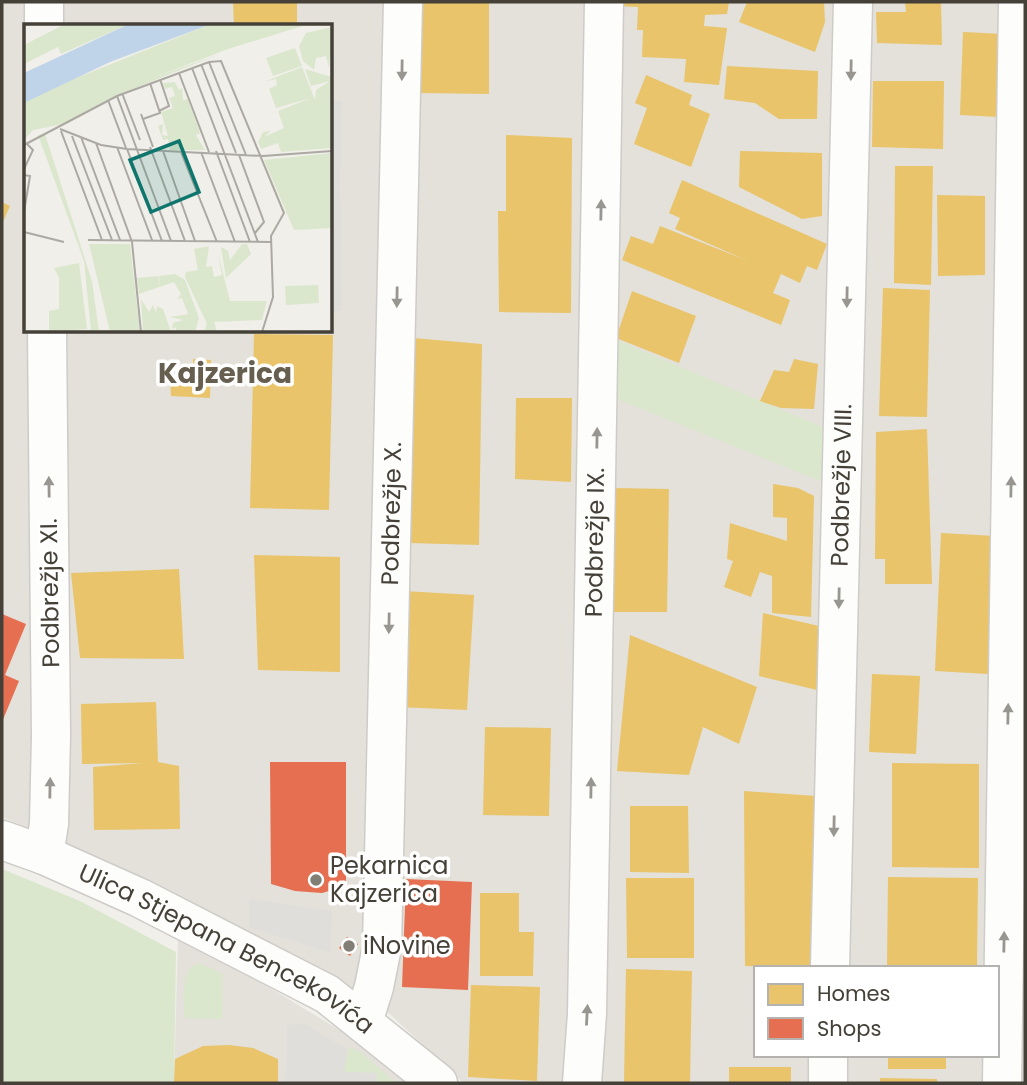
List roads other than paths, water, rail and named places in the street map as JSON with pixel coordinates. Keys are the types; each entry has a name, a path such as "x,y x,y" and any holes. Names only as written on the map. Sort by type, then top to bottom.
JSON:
{"street":[{"path":"44,2 44,24"},
{"name":"Podbrežje X.","path":"363,1022 382,947 403,2"},
{"name":"Podbrežje IX.","path":"582,1083 587,1014 604,2"},
{"name":"Podbrežje VIII.","path":"830,966 853,2"},
{"path":"1002,1083 1018,2"},
{"name":"Podbrežje XI.","path":"44,855 49,824 51,736 47,332"},
{"name":"Ulica Stjepana Bencekovića","path":"2,840 44,855 140,898 327,994 438,1083"},
{"path":"828,1057 828,1083"}],"place":[{"name":"Pekarnica Kajzerica","path":"316,880"},
{"name":"iNovine","path":"349,946"}],"district":[{"name":"Kajzerica","path":"225,373"}]}
